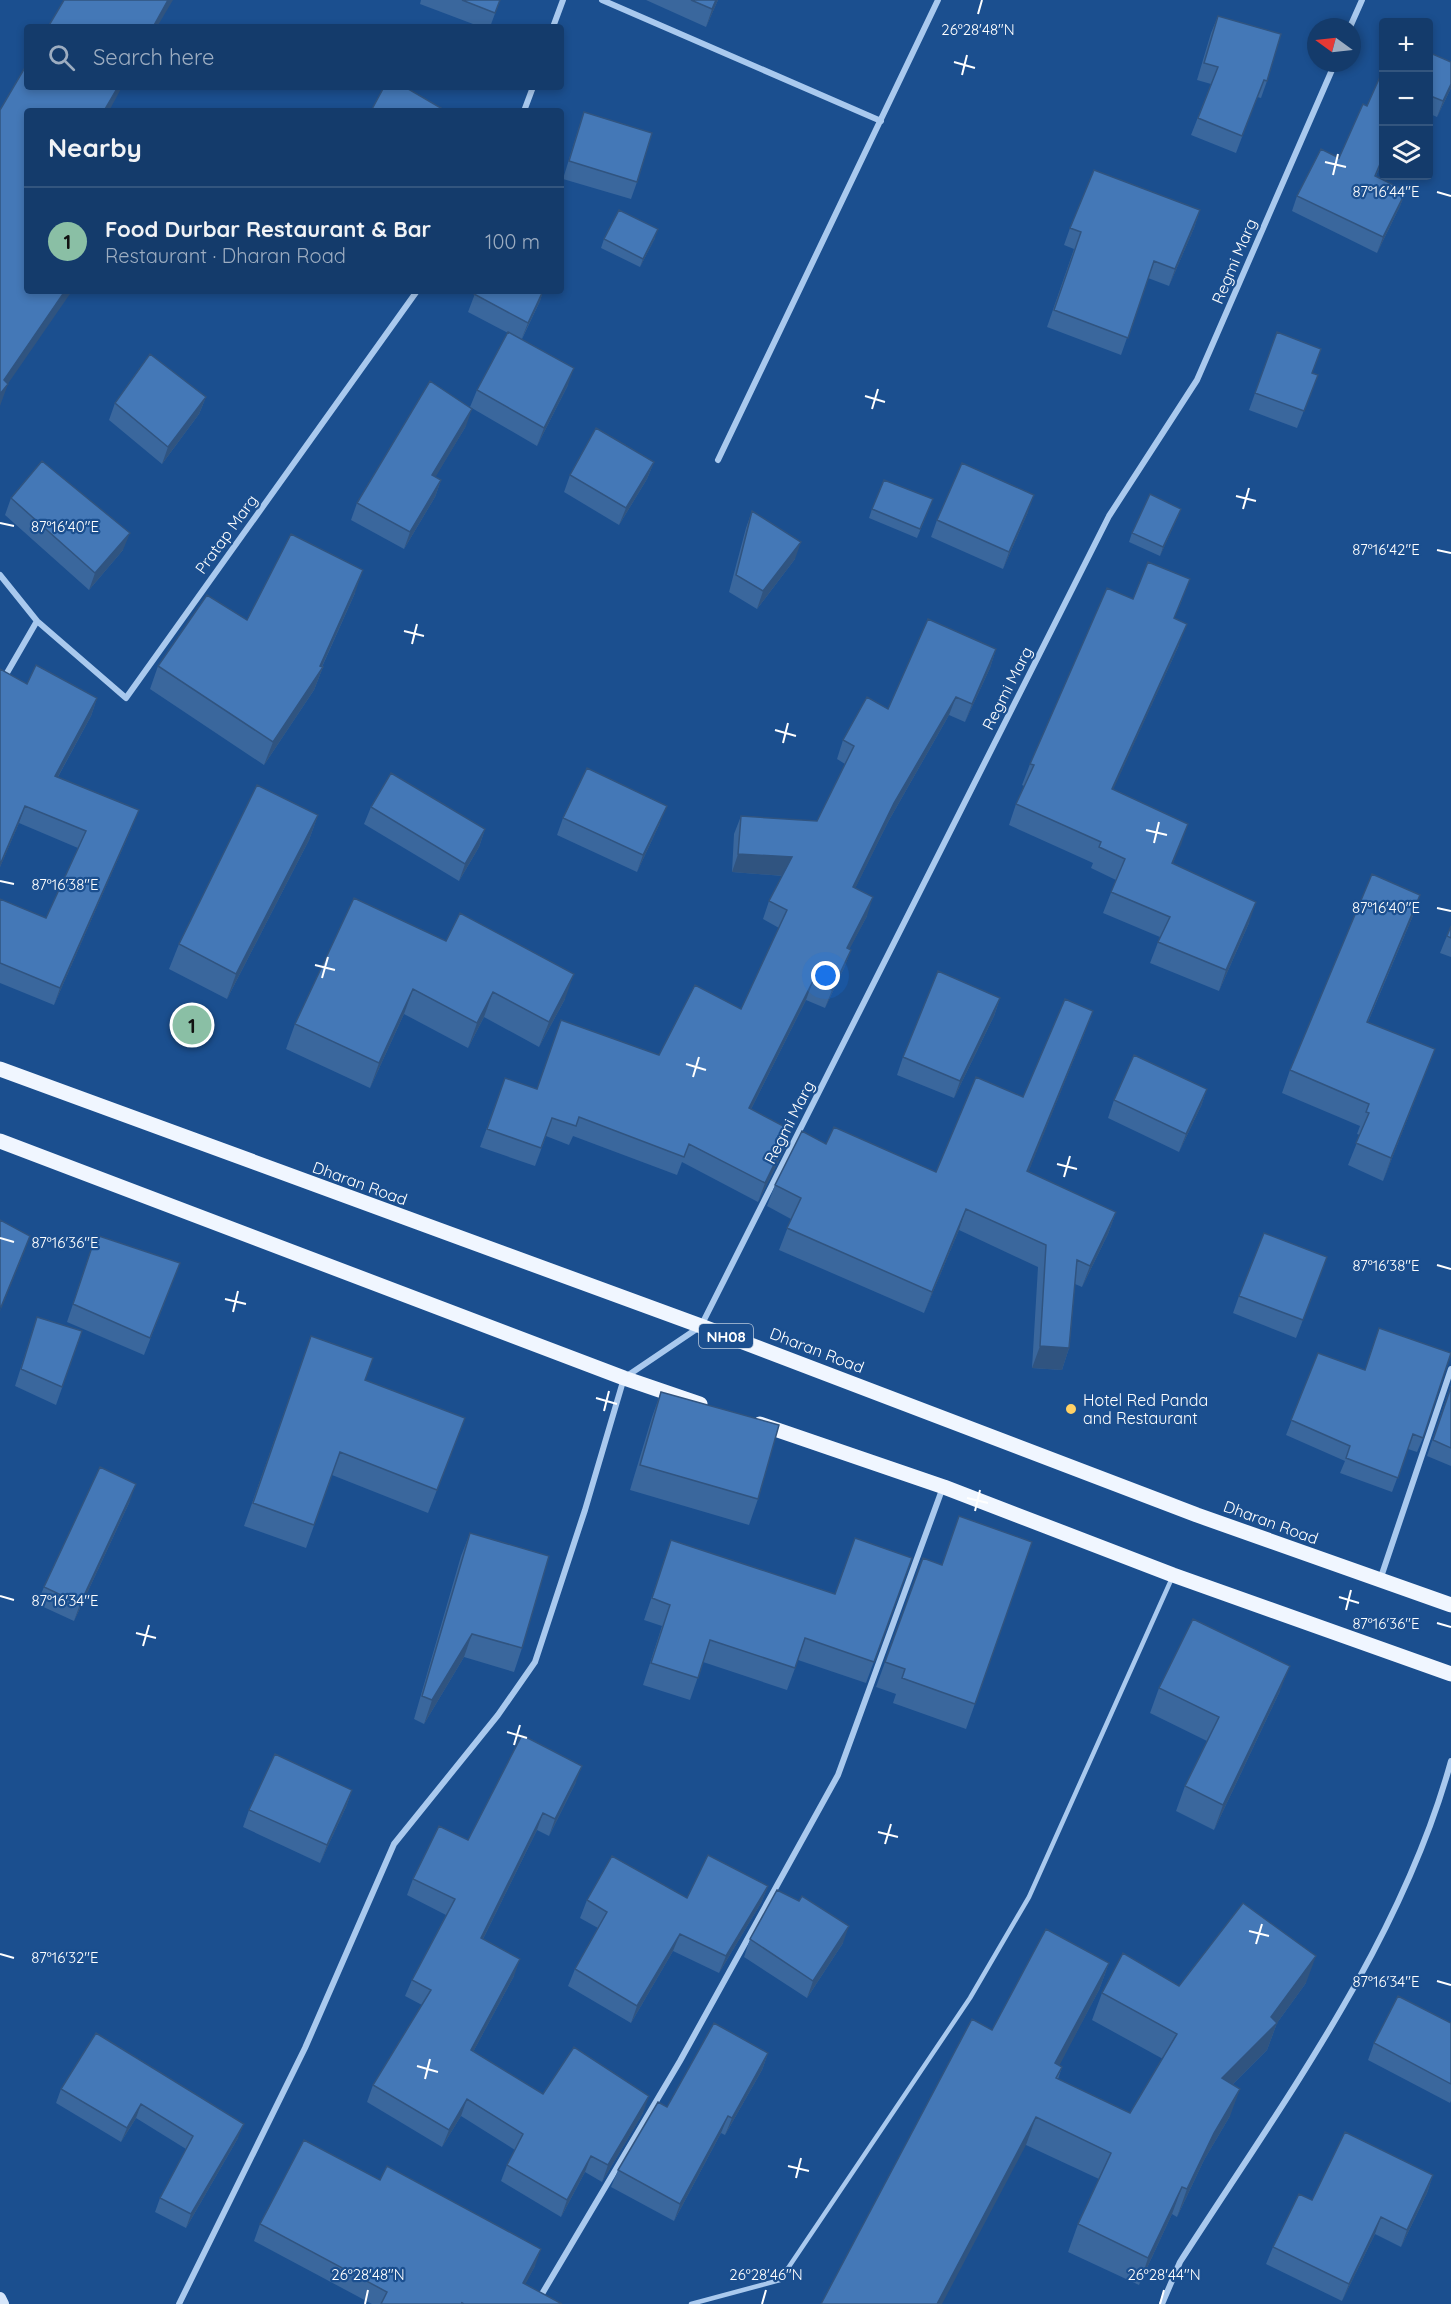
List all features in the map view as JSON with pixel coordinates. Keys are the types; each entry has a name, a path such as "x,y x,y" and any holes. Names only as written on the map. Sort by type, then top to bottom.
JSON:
{"main road":[{"name":"Dharan Road","path":"0,1069 701,1326 1197,1515 1451,1605"},
{"path":"0,1141 624,1378 713,1408"},
{"path":"746,1419 944,1487 1173,1575 1451,1674"},
{"path":"0,2298 3,2304"}],"street":[{"path":"554,24 563,0"},
{"path":"602,0 881,122"},
{"path":"718,460 938,0"},
{"path":"1354,18 1362,0"},
{"name":"Regmi Marg","path":"701,1326 1109,516 1197,380 1331,72"},
{"path":"525,108 531,90"},
{"name":"Pratap Marg","path":"37,621 126,698 415,294"},
{"path":"0,575 37,621 0,685"},
{"path":"179,2304 305,2048 394,1844 498,1715 535,1662 585,1510 624,1378 701,1326"},
{"path":"1380,1580 1451,1369"},
{"path":"536,2304 680,2061 838,1775 944,1487"},
{"path":"1162,2304 1180,2262 1358,1985 1437,1813 1451,1761"}],"lane":[{"path":"691,2304 780,2280 970,1998 1029,1897 1173,1575"}],"building":[{"path":"64,0 168,0 155,24 50,24"},
{"path":"462,0 500,0 495,13"},
{"path":"691,0 716,0 712,9"},
{"path":"1218,16 1281,34 1267,81 1264,80 1242,136 1198,118 1218,67 1204,63"},
{"path":"1433,54 1451,62 1451,84 1443,101 1433,97"},
{"path":"24,69 24,90 116,90 106,108 24,108 24,294 63,294 4,380 8,384 0,394 0,110"},
{"path":"1379,79 1379,166 1375,176 1379,180 1406,191 1383,237 1297,196 1321,149 1339,158 1363,104 1367,106"},
{"path":"382,90 410,90 441,108 373,108"},
{"path":"584,112 652,133 637,182 569,161"},
{"path":"1094,170 1200,210 1175,269 1154,261 1128,338 1054,310 1081,232 1070,228"},
{"path":"619,210 658,229 643,259 604,239"},
{"path":"474,294 542,294 528,323"},
{"path":"508,332 574,368 544,428 477,390"},
{"path":"1277,332 1321,349 1312,373 1318,375 1304,411 1255,393"},
{"path":"150,354 206,397 168,447 115,403"},
{"path":"430,381 472,409 432,475 441,480 410,532 357,503"},
{"path":"596,428 654,462 626,508 570,475"},
{"path":"42,461 130,533 95,573 11,498"},
{"path":"962,463 1034,495 1009,552 937,520"},
{"path":"884,480 933,499 920,529 872,509"},
{"path":"1150,494 1181,509 1163,547 1132,533"},
{"path":"752,511 801,542 763,591 736,575"},
{"path":"291,534 363,570 320,666 323,667 273,742 158,666 207,595 247,620"},
{"path":"1148,562 1190,579 1174,618 1187,624 1112,789 1188,824 1172,863 1256,902 1226,970 1158,942 1170,917 1111,892 1125,859 1099,847 1101,842 1016,804 1034,765 1030,764 1107,588 1133,599"},
{"path":"928,619 996,649 972,704 956,697 894,803 853,887 873,897 847,948 851,950 832,990 813,981 749,1108 791,1130 765,1183 689,1144 684,1157 579,1117 576,1126 552,1118 541,1148 487,1129 505,1078 537,1089 561,1020 659,1055 695,985 741,1009 787,910 769,901 792,857 738,854 741,816 817,821 854,746 843,740 867,697 888,709"},
{"path":"36,665 97,698 55,776 139,810 60,988 0,963 0,899 46,918 86,831 25,806 0,865 0,669 27,684"},
{"path":"587,768 667,806 643,855 563,818"},
{"path":"391,773 485,829 465,864 371,807"},
{"path":"257,785 318,815 236,974 179,944"},
{"path":"1372,874 1420,895 1367,1022 1435,1049 1391,1158 1356,1143 1369,1113 1366,1112 1369,1104 1290,1070"},
{"path":"354,898 446,941 460,913 574,974 549,1022 493,992 477,1023 413,989 379,1063 295,1024"},
{"path":"1451,926 1451,938 1447,936"},
{"path":"938,971 1000,998 960,1081 903,1057"},
{"path":"1065,999 1093,1011 1027,1171 1116,1212 1090,1266 1077,1260 1069,1348 1040,1346 1046,1245 966,1209 932,1292 787,1228 801,1198 775,1185 802,1131 826,1144 834,1127 936,1172 976,1077 1023,1097"},
{"path":"1134,1055 1207,1089 1186,1134 1114,1100"},
{"path":"0,1220 30,1236 1,1307 0,1306"},
{"path":"1264,1233 1327,1257 1303,1320 1239,1296"},
{"path":"96,1235 180,1263 150,1338 73,1304"},
{"path":"37,1317 82,1331 62,1387 21,1369"},
{"path":"1379,1328 1451,1353 1423,1438 1413,1434 1398,1478 1346,1458 1350,1446 1291,1420 1318,1353 1365,1370"},
{"path":"311,1336 373,1358 365,1380 465,1418 437,1490 340,1452 314,1525 253,1503"},
{"path":"1451,1387 1451,1448 1433,1440"},
{"path":"661,1392 779,1425 758,1499 640,1465"},
{"path":"100,1467 136,1484 80,1604 44,1587"},
{"path":"959,1516 1032,1542 975,1704 902,1678 905,1669 885,1662 923,1558 942,1565"},
{"path":"470,1533 549,1556 522,1648 472,1634 432,1700 422,1696"},
{"path":"855,1538 912,1558 874,1662 805,1638 795,1668 710,1640 698,1678 651,1663 670,1605 652,1598 671,1540 835,1594"},
{"path":"1193,1619 1290,1666 1223,1805 1185,1786 1219,1717 1159,1688"},
{"path":"522,1735 582,1766 555,1819 543,1813 481,1938 520,1959 471,2050 543,2094 574,2047 649,2096 608,2165 591,2156 567,2200 507,2165 523,2134 467,2099 449,2130 373,2085 431,1990 412,1980 455,1899 413,1879 439,1826 468,1840"},
{"path":"275,1754 352,1790 327,1845 249,1810"},
{"path":"708,1855 768,1886 726,1956 680,1934 637,2006 575,1969 607,1912 587,1900 612,1856 687,1898"},
{"path":"777,1890 799,1901 802,1896 849,1926 813,1981 750,1939"},
{"path":"1243,1903 1316,1956 1271,2017 1277,2023 1222,2078 1240,2089 1214,2133 1187,2189 1182,2187 1148,2258 1078,2224 1111,2153 1036,2117 937,2304 821,2304 972,2019 992,2030 1046,1929 1109,1963 1055,2063 1062,2067 1056,2078 1130,2113 1177,2034 1102,1993 1123,1953 1179,1986"},
{"path":"1398,1996 1451,2023 1451,2084 1374,2043"},
{"path":"714,2023 768,2053 732,2118 728,2116 680,2204 618,2170 658,2102 667,2107"},
{"path":"96,2033 244,2124 191,2214 160,2198 193,2136 141,2104 127,2128 61,2089"},
{"path":"1345,2132 1433,2175 1407,2230 1381,2217 1349,2284 1273,2247 1299,2194 1312,2200"},
{"path":"304,2140 380,2180 387,2166 541,2249 523,2283 562,2304 381,2304 387,2292 260,2224"}],"place":[{"name":"Food Durbar Restaurant & Bar","path":"192,1025"},
{"name":"Hotel Red Panda and Restaurant","path":"1071,1409"}]}
